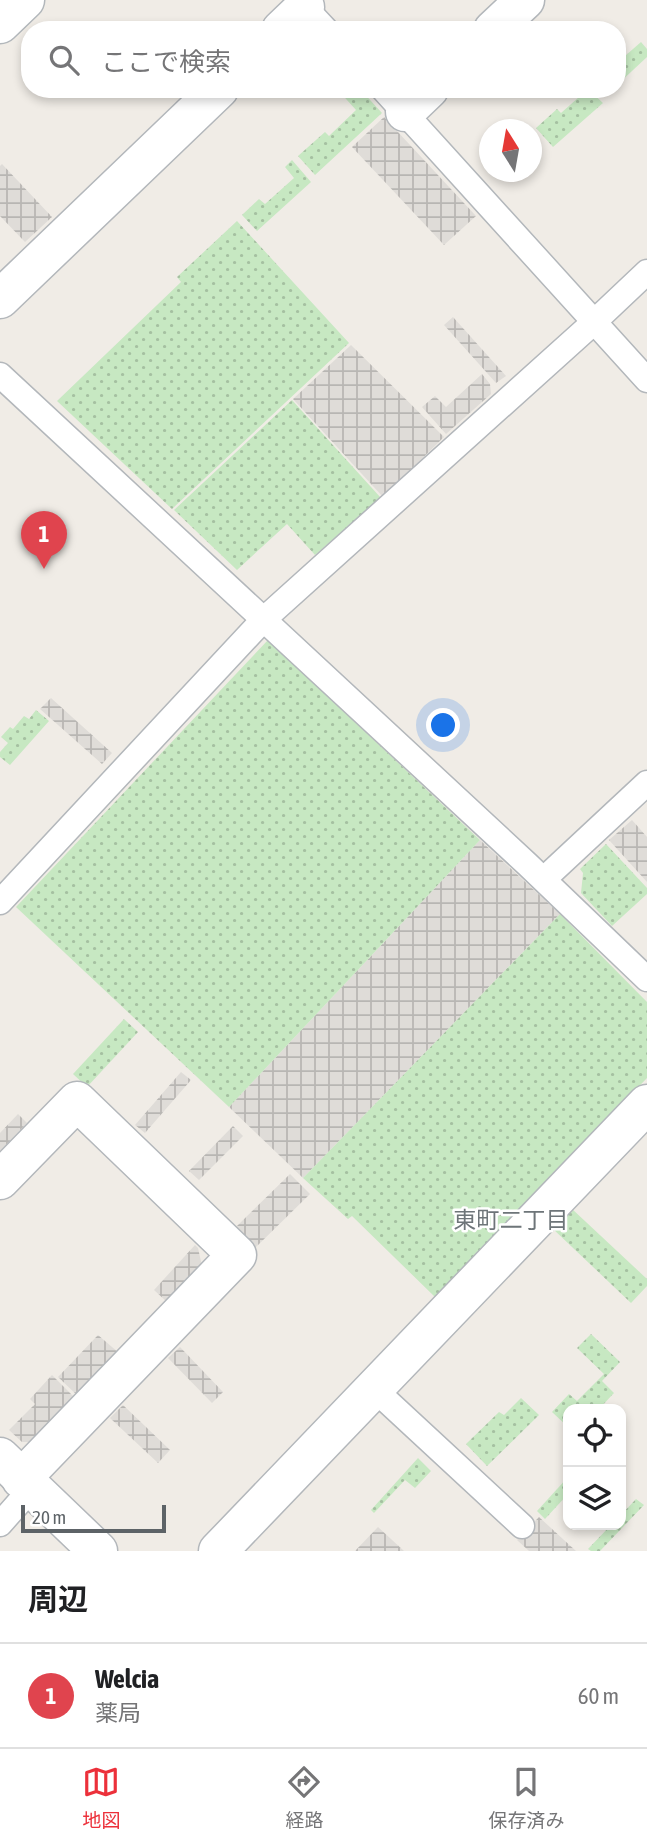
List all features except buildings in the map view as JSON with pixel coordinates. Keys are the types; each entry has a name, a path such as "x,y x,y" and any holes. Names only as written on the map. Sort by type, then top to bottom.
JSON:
{"street":[{"path":"0,24 25,0"},
{"path":"502,21 524,0"},
{"path":"0,299 210,98"},
{"path":"0,1180 77,1101 237,1255 17,1475 99,1551"},
{"path":"218,1551 647,1104"}],"lane":[{"path":"406,98 593,323 647,380"},
{"path":"3,893 263,620 647,272"},
{"path":"0,375 544,879 647,979"},
{"path":"544,879 647,783"},
{"path":"373,1388 522,1526"},
{"path":"0,1524 17,1475"}],"shaded area":[{"path":"384,117 476,216 444,245 352,147"},
{"path":"2,164 52,217 25,242 0,216"},
{"path":"453,317 506,376 496,383 444,325"},
{"path":"351,345 444,437 383,497 293,399"},
{"path":"482,374 490,384 491,394 446,434 422,407 435,396 446,407"},
{"path":"51,698 112,753 102,764 40,709"},
{"path":"632,820 647,837 647,882 609,840"},
{"path":"480,840 560,914 303,1178 229,1107"},
{"path":"181,1072 191,1080 145,1133 135,1125"},
{"path":"18,1114 27,1123 0,1151 0,1133"},
{"path":"233,1126 243,1136 199,1180 189,1171"},
{"path":"290,1174 310,1194 256,1247 236,1227"},
{"path":"195,1245 202,1266 167,1302 154,1290"},
{"path":"98,1335 119,1353 79,1397 58,1377"},
{"path":"180,1347 223,1392 212,1403 168,1358"},
{"path":"52,1375 77,1400 36,1442 22,1442 9,1430 35,1404 30,1399"},
{"path":"123,1405 170,1450 158,1463 110,1418"},
{"path":"539,1517 576,1551 529,1551 517,1540"},
{"path":"378,1527 404,1551 355,1551"}],"green space":[{"path":"641,42 647,49 647,57 626,77 626,55"},
{"path":"345,98 368,98 382,113 315,175 298,156 325,132 329,136 356,110"},
{"path":"578,98 598,98 603,103 553,147 542,135 542,123 557,109 561,113"},
{"path":"292,160 311,182 257,231 242,215 259,199 265,204 294,178 285,167"},
{"path":"237,221 349,343 172,509 57,401 181,282 177,277"},
{"path":"292,400 381,498 315,555 287,524 237,570 174,510"},
{"path":"268,640 480,840 229,1107 16,907"},
{"path":"36,710 49,721 10,765 0,757 0,752 8,743 1,737 10,727 13,729 24,716 29,719"},
{"path":"606,844 647,888 647,894 612,926 581,893 583,873 580,869"},
{"path":"560,914 647,1002 647,1078 435,1297 352,1216 348,1219 303,1178"},
{"path":"124,1019 138,1032 87,1087 73,1074"},
{"path":"571,1208 647,1279 647,1286 631,1303 552,1228"},
{"path":"591,1334 620,1362 602,1381 614,1393 604,1404 563,1404 563,1422 552,1412 569,1394 577,1401 604,1374 577,1348"},
{"path":"521,1398 539,1415 487,1466 466,1444 499,1412 504,1415"},
{"path":"418,1458 431,1471 415,1488 405,1480 374,1513 371,1510"},
{"path":"563,1482 563,1499 545,1519 537,1511"},
{"path":"636,1499 644,1505 626,1524 626,1510"},
{"path":"606,1530 620,1530 600,1551 588,1549"}],"place":[{"name":"Welcia","path":"44,569"}],"district":[{"name":"東町二丁目","path":"511,1220"}]}
